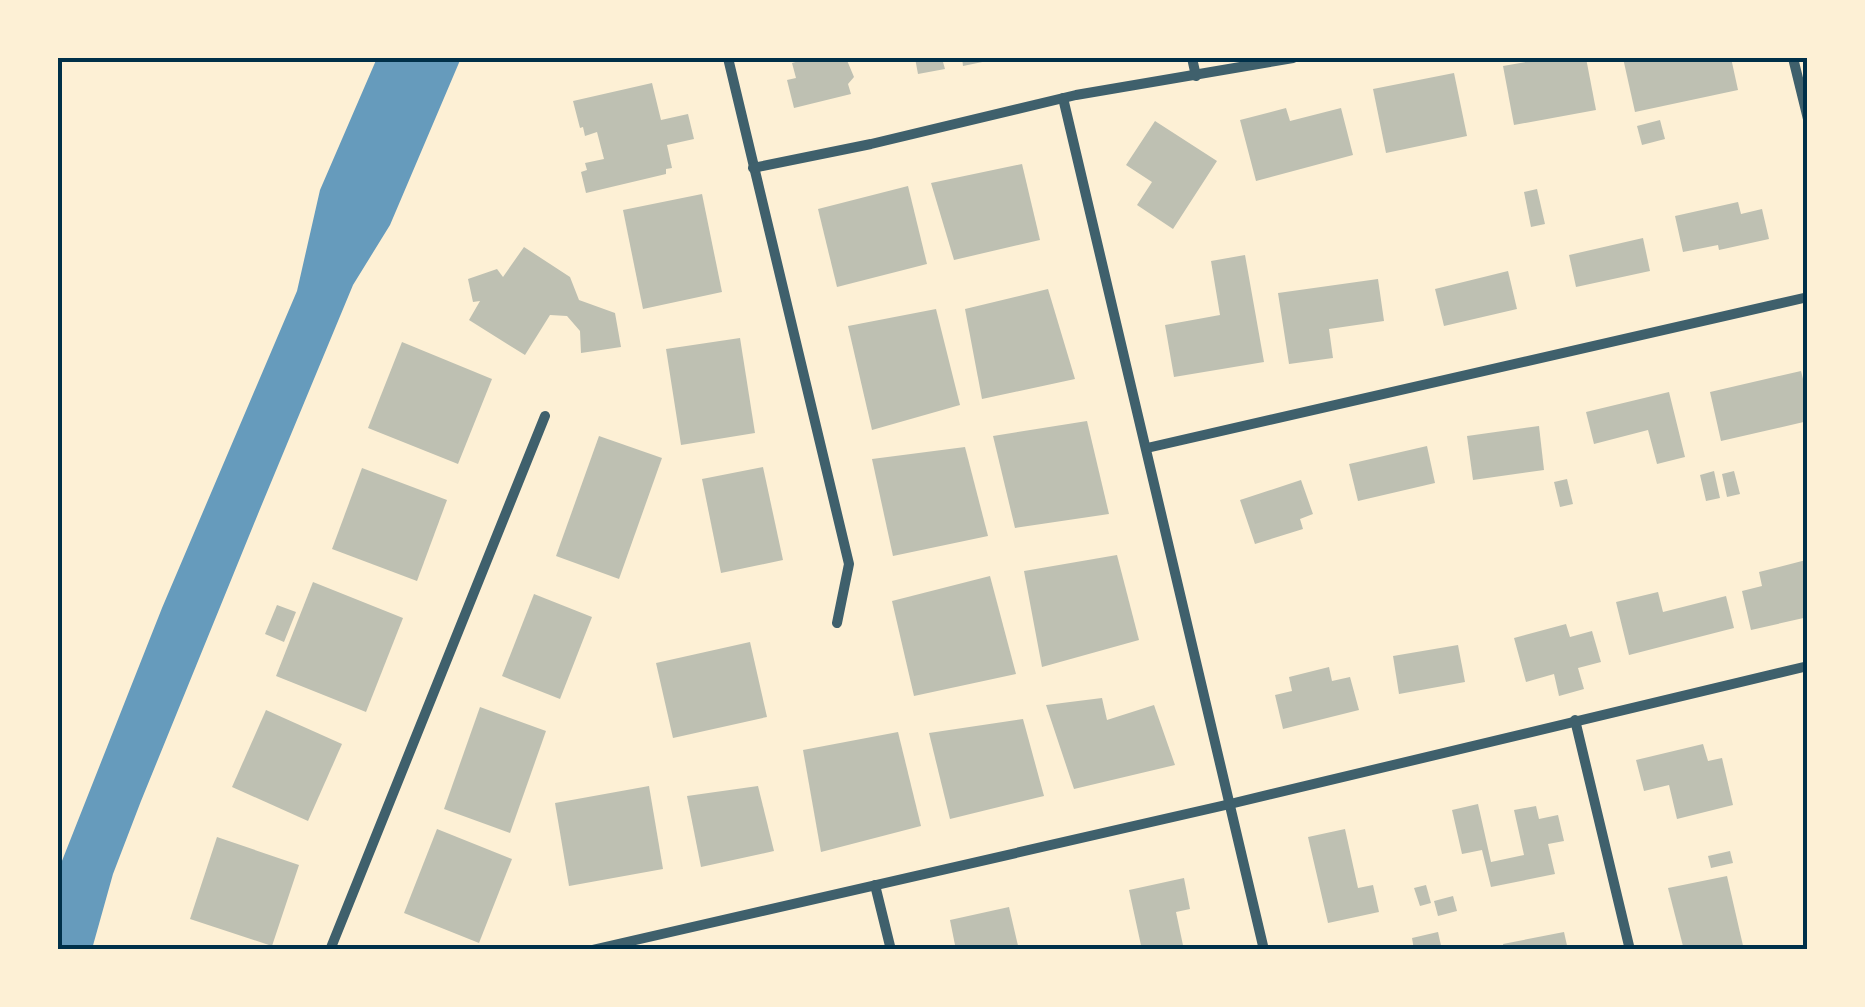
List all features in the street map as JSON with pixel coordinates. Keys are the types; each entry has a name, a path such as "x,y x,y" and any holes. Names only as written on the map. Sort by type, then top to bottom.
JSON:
{"street":[{"path":"728,58 849,564 837,623"},
{"path":"1192,58 1196,76"},
{"path":"753,168 1063,98 1294,58"},
{"path":"1792,58 1808,119"},
{"path":"1063,98 1264,950"},
{"path":"1147,448 1808,297"},
{"path":"330,950 545,416"},
{"path":"592,950 1808,666"},
{"path":"1574,720 1630,950"},
{"path":"875,885 891,950"}],"water":[{"path":"377,58 461,58 390,225 353,285 260,509 113,874 92,949 58,949 58,871 162,608 297,291 320,190"}],"building":[{"path":"810,58 846,58 854,77 848,84 851,94 794,108 787,80 796,78 792,63"},
{"path":"915,58 955,59 943,62 945,69 918,74"},
{"path":"962,58 997,58 997,59 963,66"},
{"path":"1549,58 1586,58 1596,110 1514,125 1503,66"},
{"path":"1623,58 1731,58 1738,90 1635,112"},
{"path":"1454,73 1467,136 1386,153 1373,89"},
{"path":"652,83 661,120 688,114 694,139 667,145 672,168 666,169 666,174 586,193 581,172 587,170 585,163 604,159 597,132 585,136 583,127 580,128 573,101"},
{"path":"1286,108 1290,121 1341,108 1353,155 1256,181 1240,120"},
{"path":"1660,120 1665,139 1642,145 1637,126"},
{"path":"1155,121 1217,161 1173,229 1137,205 1152,182 1126,165"},
{"path":"1022,164 1040,240 954,260 931,183"},
{"path":"908,186 927,264 837,287 818,209"},
{"path":"1537,189 1545,224 1531,227 1524,192"},
{"path":"702,194 722,292 643,309 623,210"},
{"path":"1738,202 1741,214 1762,209 1769,239 1719,250 1718,245 1683,252 1675,216"},
{"path":"1643,238 1650,271 1576,287 1569,255"},
{"path":"524,247 570,277 579,300 615,313 621,347 581,353 580,331 567,316 550,315 525,355 469,320 480,301 473,302 468,279 497,269 503,277"},
{"path":"1245,255 1264,362 1174,377 1165,325 1220,315 1211,261"},
{"path":"1508,271 1517,309 1444,326 1435,289"},
{"path":"1378,279 1384,321 1329,329 1333,358 1289,364 1278,293"},
{"path":"1048,289 1075,379 982,399 965,309"},
{"path":"936,309 960,405 872,430 848,326"},
{"path":"740,338 755,433 681,445 666,349"},
{"path":"402,342 492,379 458,464 368,428"},
{"path":"1801,371 1808,399 1808,421 1721,441 1710,392"},
{"path":"1669,392 1685,457 1657,464 1648,430 1594,444 1586,412"},
{"path":"1087,421 1109,514 1015,528 993,436"},
{"path":"1539,426 1544,470 1473,480 1467,436"},
{"path":"599,436 662,458 619,579 556,556"},
{"path":"1427,446 1435,483 1358,501 1349,464"},
{"path":"965,447 988,536 893,556 872,459"},
{"path":"763,467 783,560 721,573 702,479"},
{"path":"362,468 447,500 417,581 332,549"},
{"path":"1714,471 1720,498 1706,501 1700,475"},
{"path":"1734,471 1740,494 1727,497 1722,474"},
{"path":"1567,479 1573,504 1560,507 1554,482"},
{"path":"1301,480 1313,514 1300,519 1303,529 1255,544 1240,500"},
{"path":"1117,555 1139,640 1042,667 1024,571"},
{"path":"1806,560 1808,617 1751,630 1742,591 1762,586 1759,572"},
{"path":"990,576 1016,674 914,696 892,601"},
{"path":"313,582 403,618 366,712 276,676"},
{"path":"1658,592 1663,612 1726,596 1734,628 1629,655 1616,602"},
{"path":"534,594 592,617 560,699 502,676"},
{"path":"277,605 296,612 284,642 265,634"},
{"path":"1566,624 1570,637 1592,631 1601,662 1578,668 1584,689 1559,696 1554,674 1526,682 1514,638"},
{"path":"750,642 767,717 673,738 656,663"},
{"path":"1458,645 1465,682 1399,694 1393,656"},
{"path":"1329,667 1332,681 1350,677 1359,710 1283,729 1275,695 1292,691 1289,677"},
{"path":"1102,698 1107,720 1154,705 1175,765 1074,789 1046,705"},
{"path":"480,707 546,731 510,833 444,809"},
{"path":"266,710 342,744 308,821 232,787"},
{"path":"1023,719 1044,796 950,819 929,733"},
{"path":"898,732 921,826 821,852 803,750"},
{"path":"1703,744 1708,761 1722,758 1733,805 1677,819 1669,785 1644,791 1636,760"},
{"path":"649,786 663,869 569,886 555,803"},
{"path":"758,786 774,851 701,867 687,796"},
{"path":"1478,804 1491,862 1524,855 1514,810 1536,806 1539,819 1558,815 1564,841 1548,844 1555,874 1491,887 1482,850 1462,854 1452,810"},
{"path":"437,829 512,859 479,943 404,913"},
{"path":"1345,829 1358,888 1373,885 1379,912 1328,923 1308,837"},
{"path":"217,837 299,865 272,946 190,919"},
{"path":"1730,851 1733,863 1711,868 1708,856"},
{"path":"1727,876 1744,950 1684,950 1668,888"},
{"path":"1184,878 1190,909 1176,912 1184,950 1142,950 1129,890"},
{"path":"1426,885 1431,903 1420,906 1414,888"},
{"path":"1453,896 1457,911 1438,916 1434,901"},
{"path":"1009,907 1019,950 956,950 950,920"},
{"path":"1438,932 1442,950 1414,950 1412,938"},
{"path":"1564,932 1568,950 1504,950 1503,944"}]}
